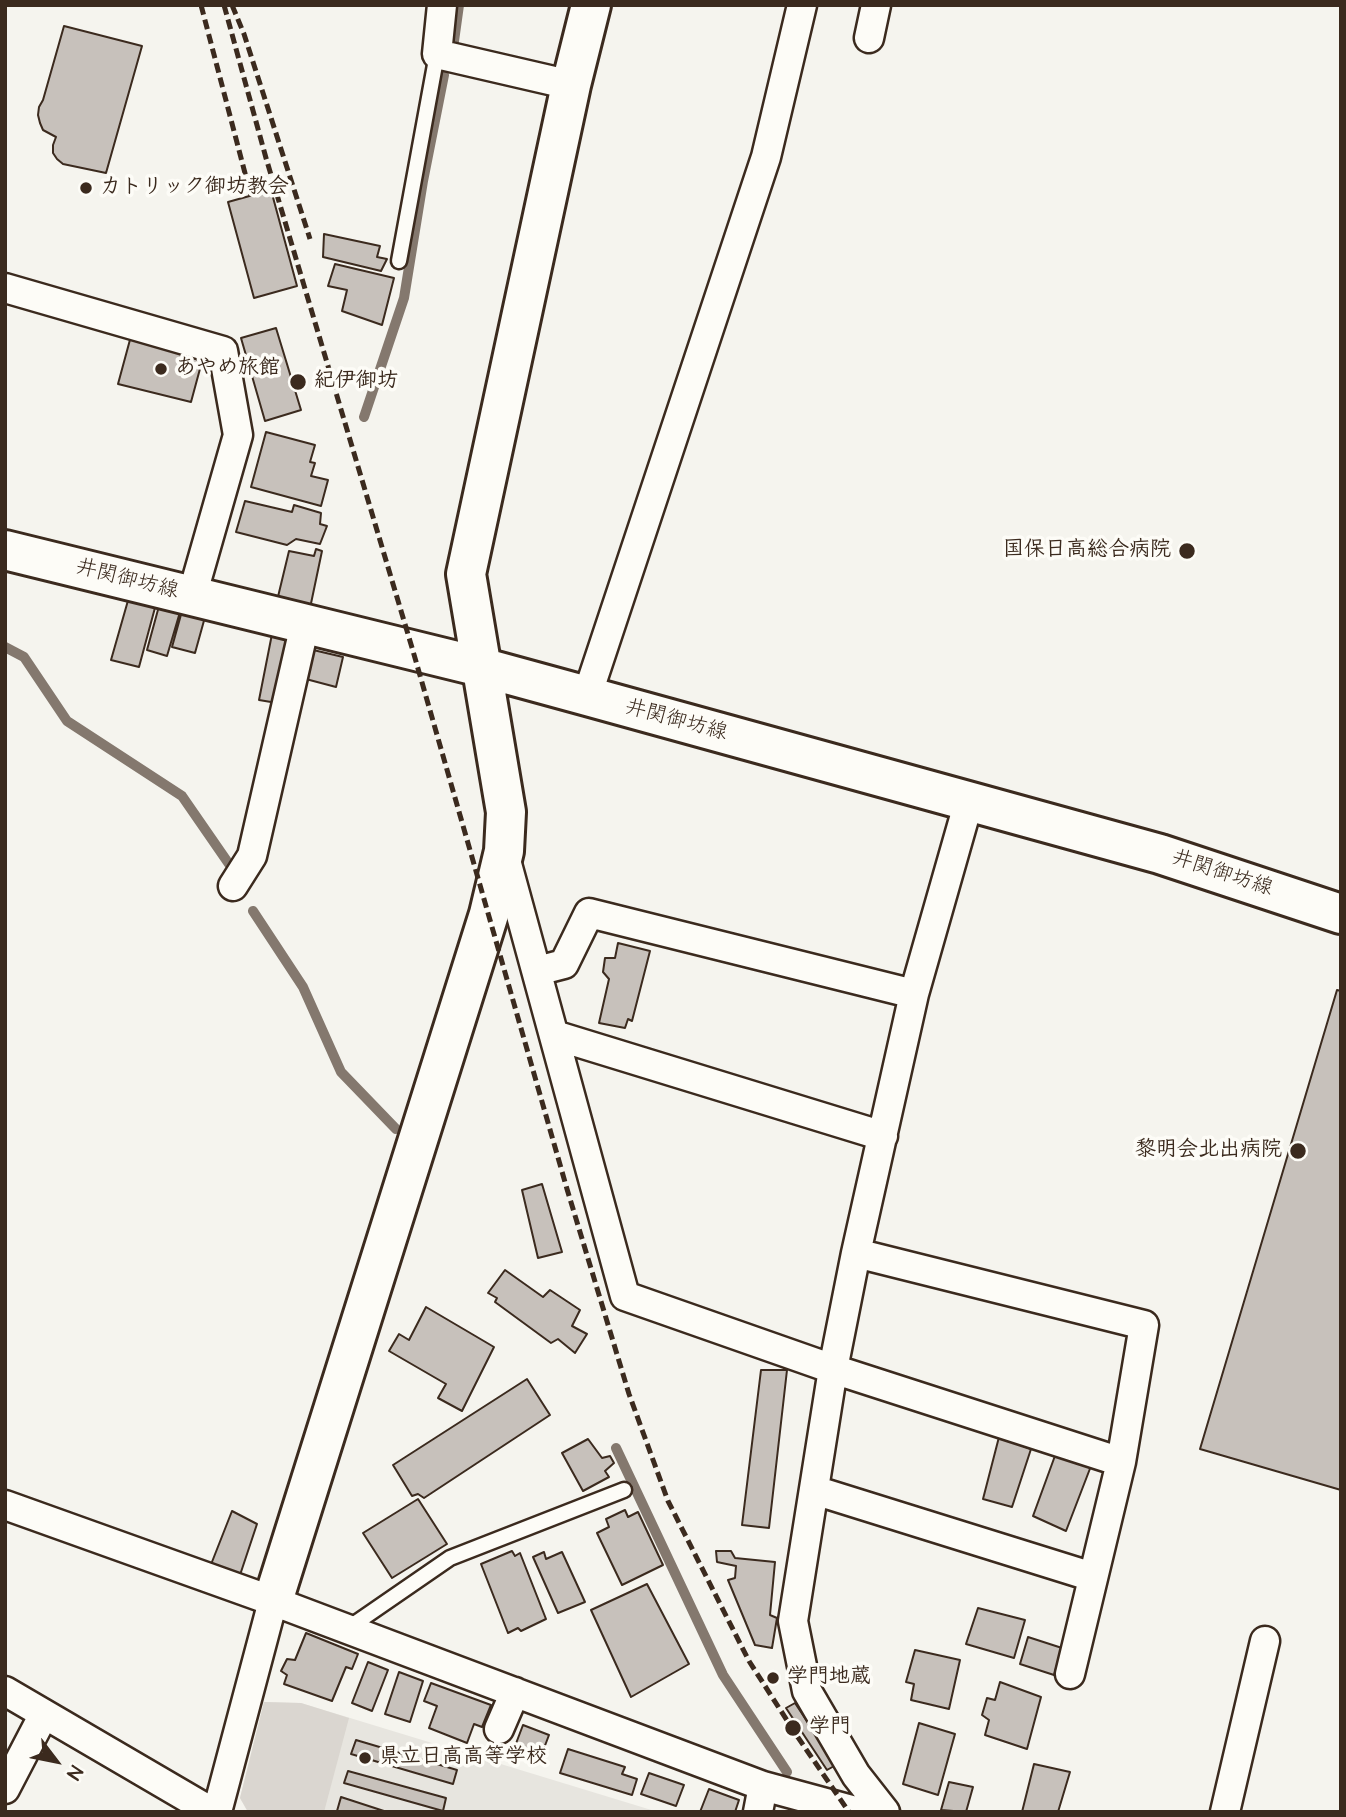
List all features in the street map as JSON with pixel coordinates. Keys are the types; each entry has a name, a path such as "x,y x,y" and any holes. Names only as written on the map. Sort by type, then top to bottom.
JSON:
{"street":[{"path":"442,5 437,54 571,85"},
{"path":"5,1691 214,1812 274,1601 485,928 504,851 506,812 466,575 571,85 591,5"},
{"path":"587,696 766,157 802,5"},
{"path":"869,38 876,5"},
{"path":"5,288 223,351 238,435 192,596"},
{"name":"井関御坊線","path":"5,550 481,667 1160,854 1341,914"},
{"path":"233,886 252,856 305,624"},
{"path":"885,1812 856,1775 807,1691 793,1620 833,1370 856,1254 915,994 968,801"},
{"path":"504,851 625,1296 833,1370 1121,1462"},
{"path":"537,971 564,964 589,913 915,994"},
{"path":"554,1035 883,1136"},
{"path":"856,1254 1144,1325 1121,1462 1070,1674"},
{"path":"814,1490 1093,1577"},
{"path":"5,1505 274,1601 515,1692 761,1799 859,1812"},
{"path":"1225,1812 1265,1641"},
{"path":"499,1729 515,1692"},
{"path":"5,1789 44,1714"}],"lane":[{"path":"399,261 437,54"},
{"path":"346,1629 450,1559 624,1490"}],"shaded area":[{"name":"県立日高高等学校","path":"264,1702 301,1703 658,1812 248,1812 240,1798"},
{"path":"264,1702 301,1703 349,1718 324,1812 248,1812 240,1798"}],"building":[{"path":"64,26 142,46 106,173 63,164 53,153 56,137 43,130 40,123 39,107"},
{"path":"271,190 297,286 254,298 228,202"},
{"path":"324,234 380,246 377,257 387,259 381,271 323,257"},
{"path":"335,264 394,278 382,325 342,311 347,290 328,286"},
{"path":"276,328 301,410 265,421 241,338"},
{"name":"あやめ旅館","path":"131,336 204,354 191,402 118,384"},
{"path":"266,432 315,445 310,462 315,463 311,476 328,480 321,506 251,487"},
{"path":"245,501 292,512 294,505 321,513 320,524 327,526 320,544 296,539 287,545 236,532"},
{"path":"316,549 322,551 309,613 276,605 289,551 314,556"},
{"path":"129,597 156,604 139,667 111,660"},
{"path":"159,606 180,612 167,656 147,650"},
{"path":"182,611 205,617 195,653 172,647"},
{"path":"272,634 296,639 283,704 259,700"},
{"path":"309,649 343,657 336,687 302,678"},
{"path":"618,943 650,951 632,1021 628,1019 625,1028 599,1023 609,979 603,972 605,958 615,958"},
{"path":"1337,990 1341,991 1341,1490 1200,1449"},
{"path":"542,1184 562,1252 538,1258 522,1190"},
{"path":"505,1270 543,1297 550,1290 580,1310 572,1326 587,1334 575,1353 558,1339 551,1343 495,1302 497,1298 488,1293"},
{"path":"426,1307 494,1347 462,1411 438,1398 446,1384 389,1351 399,1334 409,1340"},
{"path":"761,1370 787,1370 769,1528 742,1525"},
{"path":"527,1379 550,1415 424,1498 418,1494 412,1496 393,1465"},
{"path":"999,1437 1031,1449 1012,1507 983,1499"},
{"path":"588,1439 602,1458 610,1456 614,1463 605,1471 609,1477 583,1491 562,1453"},
{"path":"1056,1453 1091,1466 1066,1531 1033,1516"},
{"path":"418,1499 447,1544 392,1578 363,1533"},
{"path":"625,1510 628,1517 638,1512 663,1565 622,1585 597,1533 609,1527 606,1519"},
{"path":"232,1511 257,1524 239,1578 210,1567"},
{"path":"512,1551 515,1556 520,1553 546,1619 521,1631 518,1628 508,1633 481,1564"},
{"path":"716,1551 731,1551 735,1558 775,1562 770,1615 777,1618 772,1648 755,1645 728,1580 735,1578 736,1566 717,1562"},
{"path":"544,1552 546,1559 562,1552 585,1602 558,1613 533,1557"},
{"path":"647,1584 689,1664 631,1697 591,1610"},
{"path":"978,1608 1025,1620 1014,1658 966,1644"},
{"path":"306,1633 358,1654 352,1669 346,1667 332,1701 284,1684 287,1675 281,1671 287,1659 295,1660"},
{"path":"1028,1637 1062,1648 1054,1675 1020,1664"},
{"path":"915,1650 960,1660 949,1709 911,1700 914,1684 906,1682"},
{"path":"368,1662 388,1670 372,1711 352,1703"},
{"path":"399,1672 423,1681 410,1722 385,1714"},
{"path":"1000,1682 1041,1697 1027,1749 985,1735 989,1720 982,1715 987,1698 995,1700"},
{"path":"431,1683 491,1705 482,1727 474,1724 467,1743 429,1728 437,1706 424,1701"},
{"path":"795,1703 836,1765 827,1770 786,1708"},
{"path":"919,1723 955,1734 938,1795 903,1784"},
{"path":"523,1725 549,1735 538,1764 512,1754"},
{"path":"356,1740 457,1770 453,1784 351,1754"},
{"path":"568,1749 625,1767 622,1774 637,1779 632,1795 560,1773"},
{"path":"1034,1764 1070,1772 1058,1812 1022,1812"},
{"path":"348,1771 446,1798 443,1811 344,1783"},
{"path":"649,1773 684,1785 676,1806 641,1794"},
{"path":"949,1782 973,1787 966,1812 941,1810"},
{"path":"709,1789 739,1800 735,1812 700,1812"},
{"path":"341,1797 387,1812 337,1811"}],"waterway":[{"path":"454,41 459,5"},
{"path":"364,417 404,298 444,75"},
{"path":"5,647 24,657 67,721 182,796 229,864"},
{"path":"253,911 303,987 341,1072 396,1129"},
{"path":"616,1448 723,1675 787,1772"}],"railway":[{"path":"201,5 251,196"},
{"path":"224,5 266,158 413,651 567,1189 629,1394 668,1501 749,1661 849,1812"},
{"path":"232,5 244,34 310,239"}],"place":[{"name":"カトリック御坊教会","path":"86,188"},
{"name":"あやめ旅館","path":"161,369"},
{"name":"紀伊御坊","path":"298,382"},
{"name":"国保日高総合病院","path":"1187,551"},
{"name":"黎明会北出病院","path":"1298,1151"},
{"name":"学門地蔵","path":"773,1678"},
{"name":"学門","path":"793,1728"},
{"name":"県立日高高等学校","path":"365,1758"}]}
